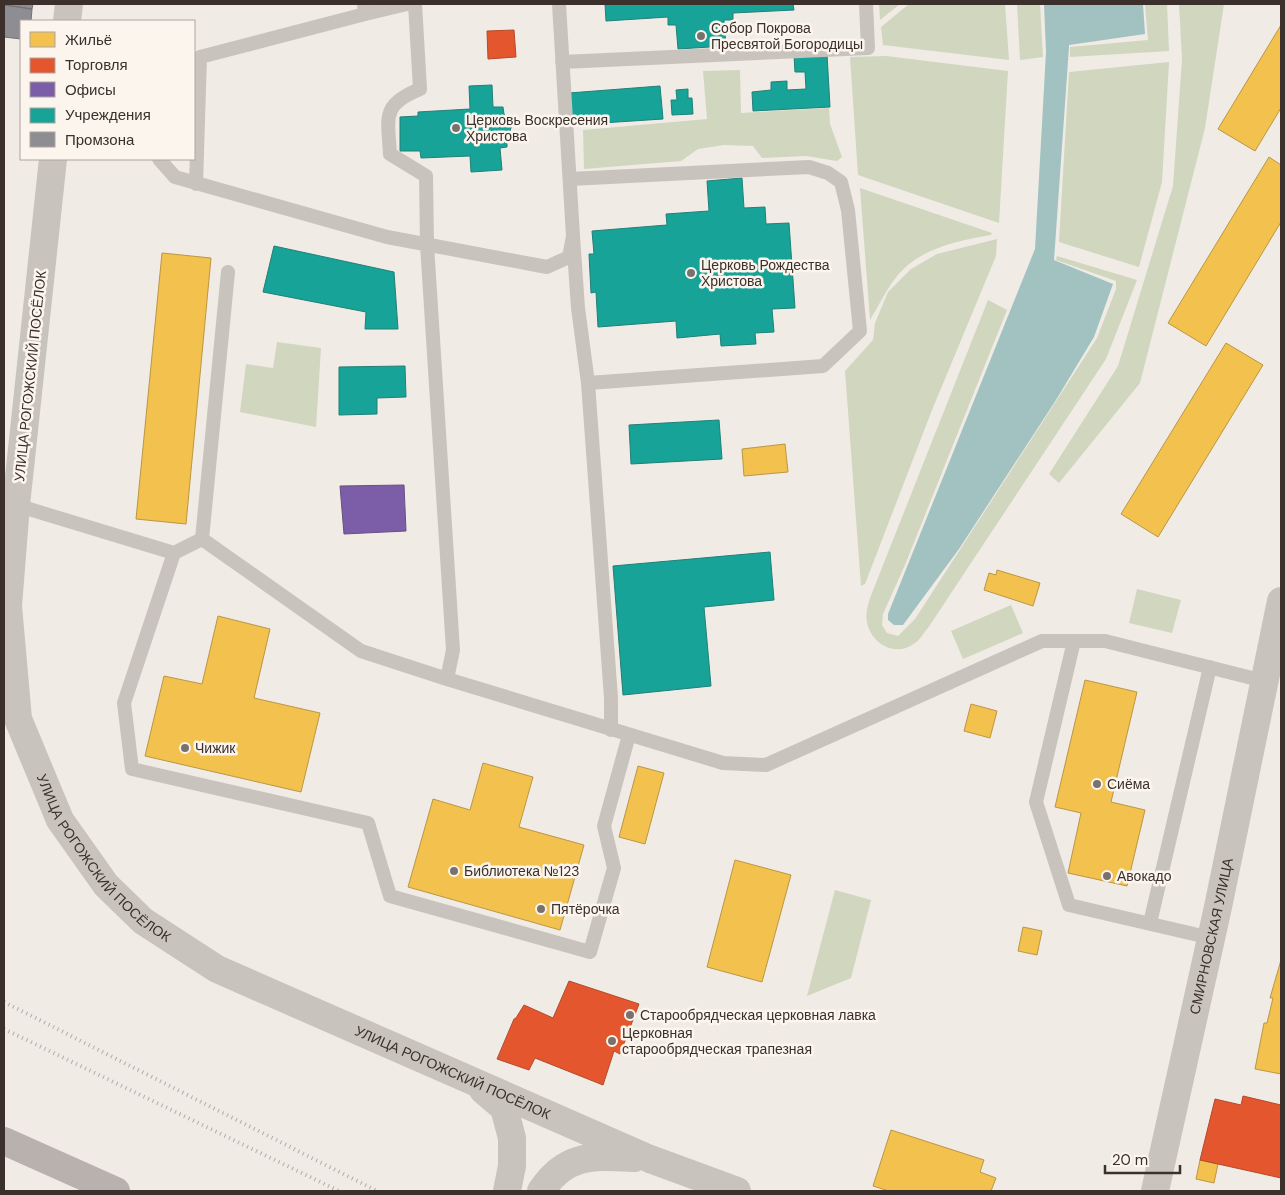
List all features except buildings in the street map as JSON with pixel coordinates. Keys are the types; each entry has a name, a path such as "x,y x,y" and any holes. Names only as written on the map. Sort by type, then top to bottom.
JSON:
{"main road":[{"path":"4,1140 116,1191"}],"street":[{"path":"68,20 69,4"},
{"name":"УЛИЦА РОГОЖСКИЙ ПОСЁЛОК","path":"53,160 16,505 8,606 18,719 60,820 106,885 143,921 217,969 650,1159 737,1191"},
{"name":"СМИРНОВСКАЯ УЛИЦА","path":"1155,1191 1211,938 1281,600"},
{"path":"476,1084 504,1108 512,1138 512,1166 507,1191"},
{"path":"542,1191 548,1181 571,1162 584,1158 593,1156 650,1159"}],"lane":[{"path":"196,184 197,59 365,9 408,4"},
{"path":"415,4 420,89 396,102 388,114 389,147 390,154 426,176 427,245 453,650 447,678"},
{"path":"559,4 578,308 588,383 611,698 611,730"},
{"path":"562,62 868,48 866,4"},
{"path":"160,160 174,177 196,184 387,237 427,245 548,267 569,257 573,236"},
{"path":"570,179 809,167 828,173 841,182 848,210 860,331 823,366 588,383"},
{"path":"202,539 228,272"},
{"path":"16,505 174,553 202,539"},
{"path":"202,539 361,651 722,763 766,765 1042,641 1105,641 1264,681"},
{"path":"174,553 124,704 132,769 368,823 390,896 590,952 614,868 604,826 629,735"},
{"path":"1074,641 1036,802 1069,905 1211,938"},
{"path":"1150,923 1210,667"}],"green space":[{"path":"879,4 900,4 880,20"},
{"path":"909,4 1005,4 1009,60 883,45 881,27"},
{"path":"1017,4 1040,4 1043,57 1020,60"},
{"path":"1145,4 1167,4 1169,51 1070,57 1070,47 1148,40"},
{"path":"1179,4 1224,4 1205,128 1140,383 1059,483 1049,474 1118,366 1173,186 1182,59"},
{"path":"886,56 1008,71 999,223 858,175 850,57"},
{"path":"1169,62 1162,182 1139,267 1059,242 1069,72"},
{"path":"740,70 741,113 829,108 830,124 842,157 837,161 806,156 762,158 753,146 724,145 698,149 681,161 584,169 583,130 707,119 703,71"},
{"path":"860,188 992,233 991,235 964,240 938,248 914,261 903,269 894,280 870,320"},
{"path":"997,239 996,256 932,410 865,584 861,586 845,371 873,340 875,323 888,292 911,269 937,254"},
{"path":"1057,256 1137,280 1106,359 928,628 917,642 908,647 893,649 885,646 869,630 866,616 870,598 988,300 1007,310 905,565 883,614 882,625 887,633 898,636 915,619 1097,338 1116,289 1116,281 1056,260"},
{"path":"277,342 321,348 316,427 240,412 246,364 273,368"},
{"path":"1137,589 1181,600 1172,633 1129,623"},
{"path":"1011,605 1023,633 963,659 951,631"},
{"path":"835,890 871,900 851,978 807,996"}],"water":[{"path":"1044,4 1143,4 1145,34 1069,45 1054,260 1113,284 1094,337 1056,400 959,549 903,625 894,625 888,620 888,614 1035,249 1046,52"}],"railway":[{"path":"4,1002 377,1191"},
{"path":"4,1029 339,1191"}],"place":[{"name":"Собор Покрова Пресвятой Богородицы","path":"701,36"},
{"name":"Церковь Воскресения Христова","path":"456,128"},
{"name":"Церковь Рождества Христова","path":"691,273"},
{"name":"Чижик","path":"185,748"},
{"name":"Сиёма","path":"1097,784"},
{"name":"Библиотека №123","path":"454,871"},
{"name":"Авокадо","path":"1107,876"},
{"name":"Пятёрочка","path":"541,909"},
{"name":"Старообрядческая церковная лавка","path":"630,1015"},
{"name":"Церковная старообрядческая трапезная","path":"612,1041"}]}
